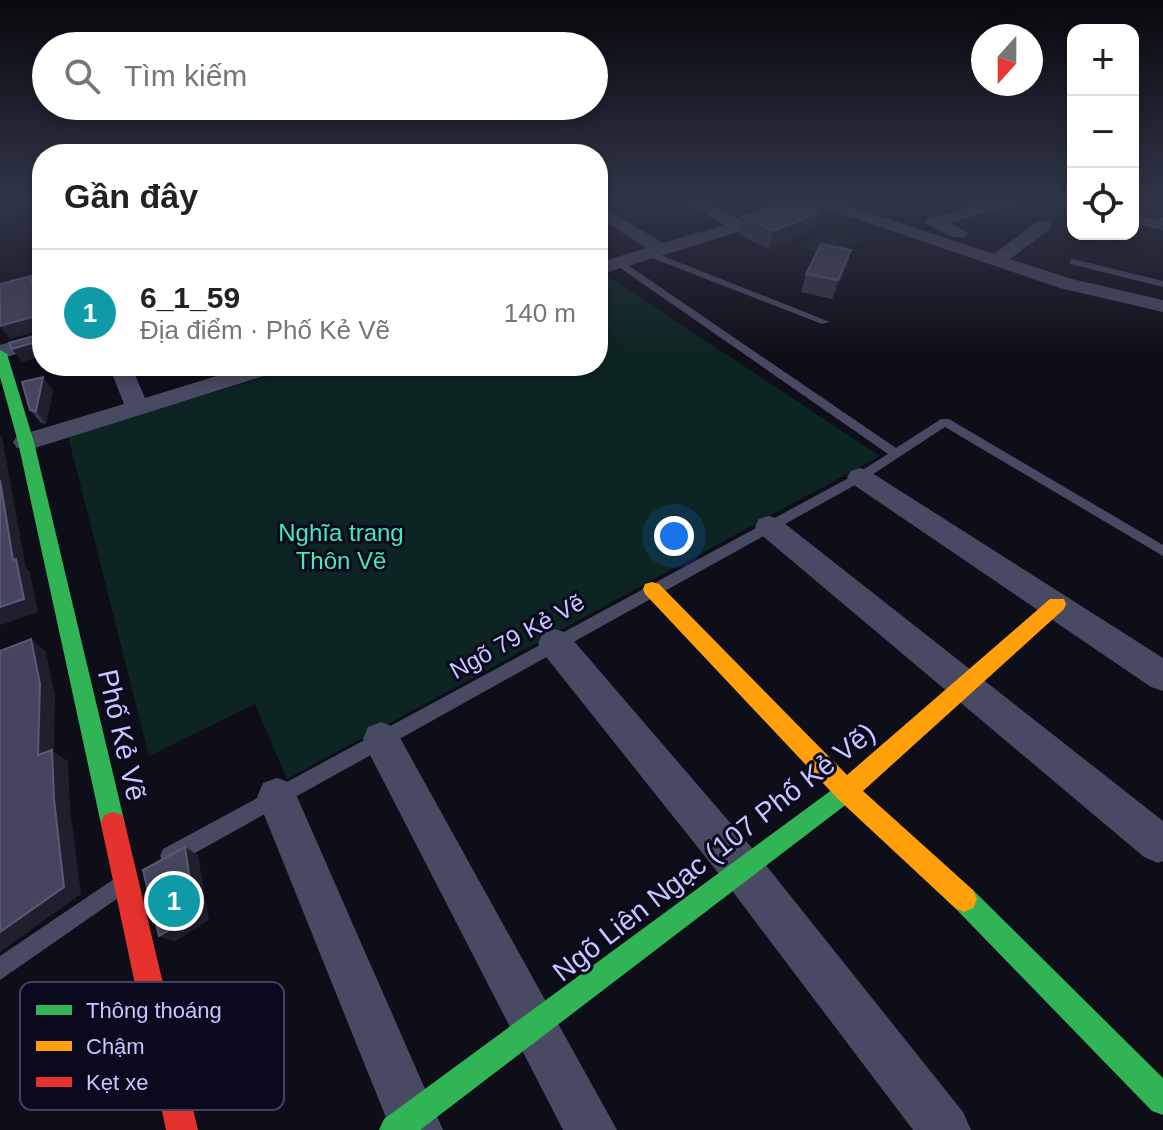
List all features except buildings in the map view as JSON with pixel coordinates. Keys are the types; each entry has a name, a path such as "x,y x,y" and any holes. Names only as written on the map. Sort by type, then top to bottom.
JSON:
{"street":[{"path":"608,266 660,251"},
{"path":"960,251 1067,284 1163,306"},
{"path":"995,262 1010,251"},
{"path":"0,353 32,342"},
{"name":"Phố Kẻ Vẽ","path":"0,353 6,396 26,442 140,873 158,982"},
{"path":"124,376 137,407"},
{"path":"26,442 137,407 210,376"},
{"path":"860,477 1163,676"},
{"path":"769,526 1158,843"},
{"path":"652,589 846,791 935,869 1163,1100"},
{"name":"Ngõ Liên Ngạc (107 Phố Kẻ Vẽ)","path":"408,1126 535,1025 846,791 1057,604"},
{"path":"555,643 742,869 945,1130"},
{"path":"381,739 591,1130"},
{"path":"277,797 408,1126"},
{"name":"Phố Kẻ Vẽ","path":"179,1110 182,1130"}],"lane":[{"path":"656,252 825,322"},
{"path":"1073,262 1163,284"},
{"path":"619,263 895,453"},
{"name":"Ngõ 79 Kẻ Vẽ","path":"0,969 140,873 860,477 945,422 1163,551"}],"green space":[{"path":"810,251 842,251 828,258"},
{"name":"Nghĩa trang Thôn Vẽ","path":"608,276 880,456 287,779 255,704 149,756 68,436 269,376 608,376"}],"traffic: fast":[{"path":"0,354 26,442 113,824"},
{"path":"395,1130 848,789"},
{"path":"964,899 1163,1100"}],"traffic: slow":[{"path":"652,589 846,791 964,899"},
{"path":"848,789 1057,604"}],"traffic: jam":[{"path":"113,824 149,982"},
{"path":"177,1110 182,1130"}],"place":[{"name":"6_1_59","path":"174,901"}]}
